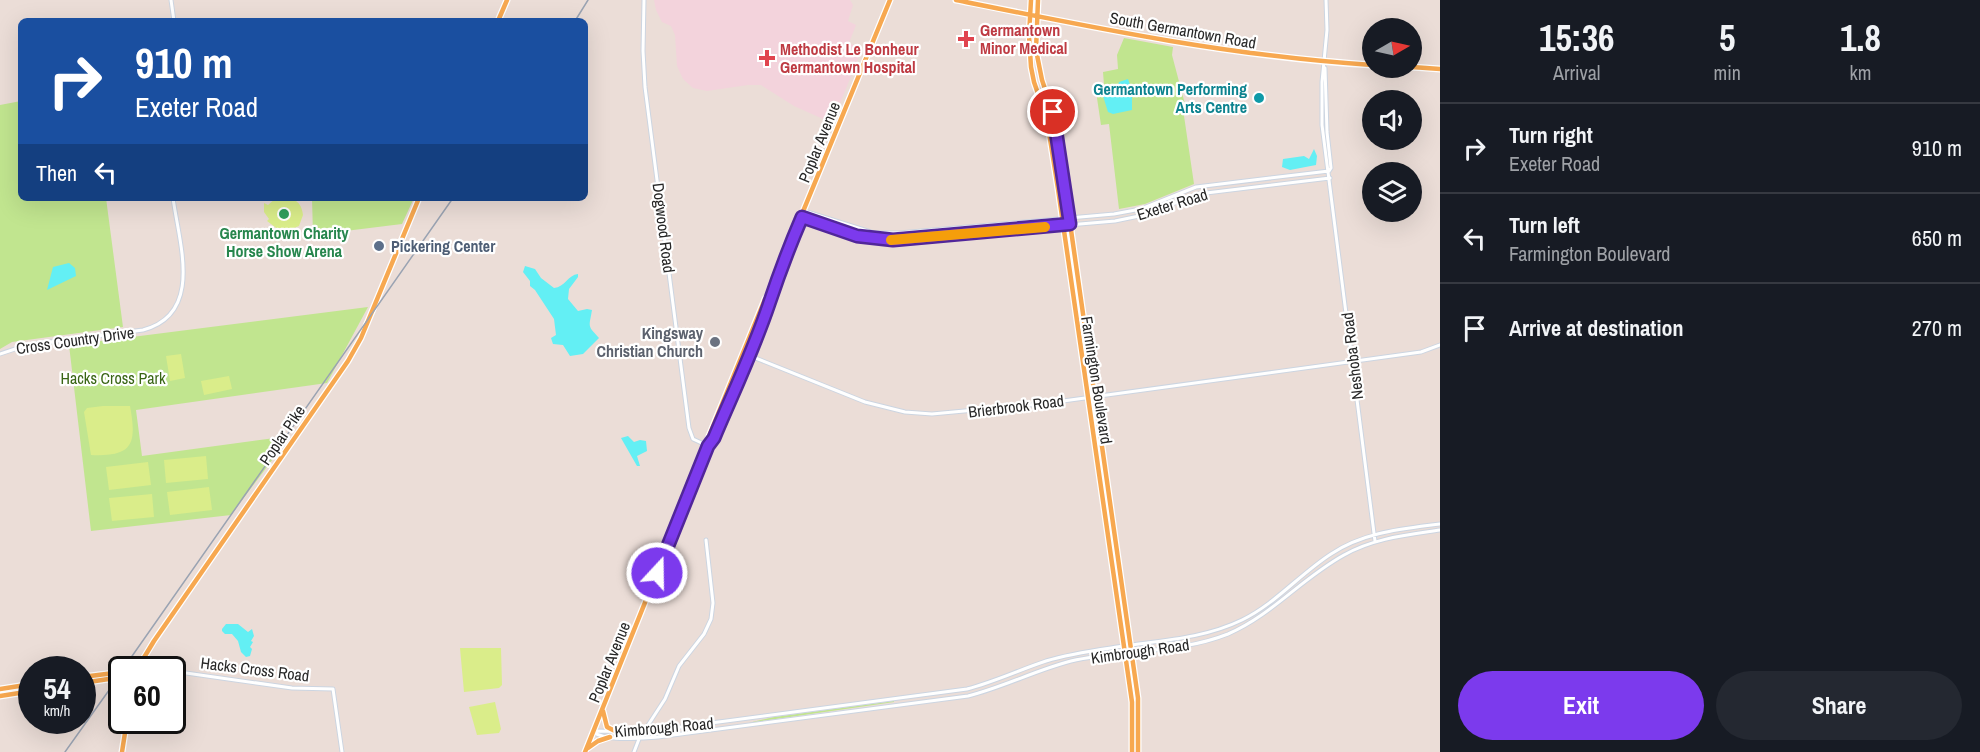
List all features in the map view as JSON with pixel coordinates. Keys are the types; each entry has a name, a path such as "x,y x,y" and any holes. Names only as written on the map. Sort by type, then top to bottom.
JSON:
{"main road":[{"path":"499,18 507,0"},
{"name":"Poplar Avenue","path":"585,751 708,446 710,436 770,302 771,294 890,0"},
{"name":"South Germantown Road","path":"956,0 1202,47 1325,64 1362,65"},
{"name":"Farmington Boulevard","path":"1031,0 1030,56 1034,82 1057,133 1101,488 1138,752"},
{"name":"Farmington Boulevard","path":"1038,0 1035,39 1037,57 1051,119 1052,153 1062,225 1107,486 1138,698 1132,752"},
{"path":"1422,68 1440,69"},
{"path":"1052,153 1053,136 1057,133"},
{"path":"1054,163 1061,162"},
{"name":"Poplar Pike","path":"146,656 153,641 361,338 417,201"},
{"path":"0,689 18,686"},
{"path":"0,696 18,693"},
{"path":"603,708 607,728 618,733"},
{"path":"122,752 125,734"},
{"path":"585,751 598,741 610,737"}],"street":[{"path":"171,0 174,18"},
{"name":"Dogwood Road","path":"644,0 645,87 689,428 693,439 708,446"},
{"name":"Neshoba Road","path":"1326,0 1327,30 1322,82 1322,125 1375,541"},
{"name":"Exeter Road","path":"803,214 874,233 908,232 1114,214 1141,208 1196,188 1329,171"},
{"name":"Exeter Road","path":"803,214 857,236 874,239 924,238 1115,220 1144,215 1198,194 1330,178"},
{"name":"Cross Country Drive","path":"0,354 27,345 134,332 155,326 170,315 178,303 183,287 183,270 173,201"},
{"name":"Brierbrook Road","path":"746,354 865,402 917,413 955,413 1353,361 1421,351 1440,345"},
{"path":"1101,488 1107,486"},
{"name":"Kimbrough Road","path":"593,732 643,732 967,689 1072,654 1197,636 1237,622 1260,609 1329,555 1353,542 1374,534 1440,524"},
{"name":"Kimbrough Road","path":"593,732 610,737 639,739 968,696 1073,661 1206,641 1245,626 1273,609 1342,556 1375,541 1440,530"},
{"path":"634,752 643,732 665,699 679,666 705,634 711,620 713,603 706,540"},
{"name":"Hacks Cross Road","path":"186,673 293,688 333,689 342,752"}],"shaded area":[{"name":"Methodist Le Bonheur Germantown Hospital","path":"654,0 850,0 853,5 848,21 856,25 849,43 862,49 832,123 794,106 761,85 707,91 693,88 683,79 677,66 675,35 671,26 662,22"}],"green space":[{"path":"1124,38 1173,47 1172,55 1186,108 1183,109 1194,184 1145,204 1119,209 1109,124 1101,125 1097,98 1104,85 1103,72 1118,69 1117,55"},
{"path":"18,102 18,201 106,201 123,327 12,342 0,349 0,105"},
{"name":"Germantown Charity Horse Show Arena","path":"273,201 298,202 303,215 299,226 289,230 280,228 279,230 267,221 269,219 264,212 264,203 268,205"},
{"path":"312,201 413,201 402,224 313,235"},
{"name":"Hacks Cross Park","path":"368,307 327,383 136,410 142,456 290,436 231,515 91,531 69,345"},
{"path":"181,354 185,378 170,381 166,356"},
{"path":"229,376 232,389 204,395 201,381"},
{"path":"130,406 132,439 129,446 116,454 91,455 84,412 87,408"},
{"path":"206,456 208,479 166,483 164,460"},
{"path":"148,462 151,485 109,490 106,467"},
{"path":"209,487 212,510 170,515 167,492"},
{"path":"152,494 154,517 112,521 109,498"},
{"path":"460,648 501,648 502,685 499,688 464,692"},
{"path":"495,702 501,729 499,733 477,735 469,707"},
{"path":"894,702 748,723 774,717"}],"water":[{"path":"1128,79 1132,90 1132,110 1113,114 1108,112 1103,96 1106,88 1109,87 1116,92 1119,82"},
{"path":"1314,149 1317,156 1316,165 1290,170 1282,167 1283,159 1304,156 1309,159"},
{"path":"69,263 75,268 76,276 47,290 53,267"},
{"path":"525,266 535,269 541,278 554,288 578,274 569,289 568,299 578,311 592,310 590,326 599,338 583,354 570,356 563,345 553,344 551,338 556,335 554,319 530,286 530,281 523,272"},
{"path":"628,436 634,442 646,441 647,451 637,456 640,466 637,466 621,438"},
{"path":"226,624 238,624 248,632 252,629 254,636 251,641 253,642 250,647 252,649 250,656 246,657 241,652 238,641 232,634 225,634 222,631"}],"railway":[{"path":"577,18 588,0"},
{"path":"132,656 451,201"},
{"path":"65,752 108,692"}],"slow traffic":[{"path":"891,240 1045,227"}],"place":[{"name":"Germantown Minor Medical","path":"966,39"},
{"name":"Methodist Le Bonheur Germantown Hospital","path":"767,58"},
{"name":"Germantown Performing Arts Centre","path":"1259,98"},
{"name":"Germantown Charity Horse Show Arena","path":"284,214"},
{"name":"Pickering Center","path":"379,246"},
{"name":"Kingsway Christian Church","path":"715,342"}],"route":[{"path":"657,573 708,446 714,438 749,355 770,302 781,265 802,217 857,236 893,240 1070,224 1053,112"}]}
